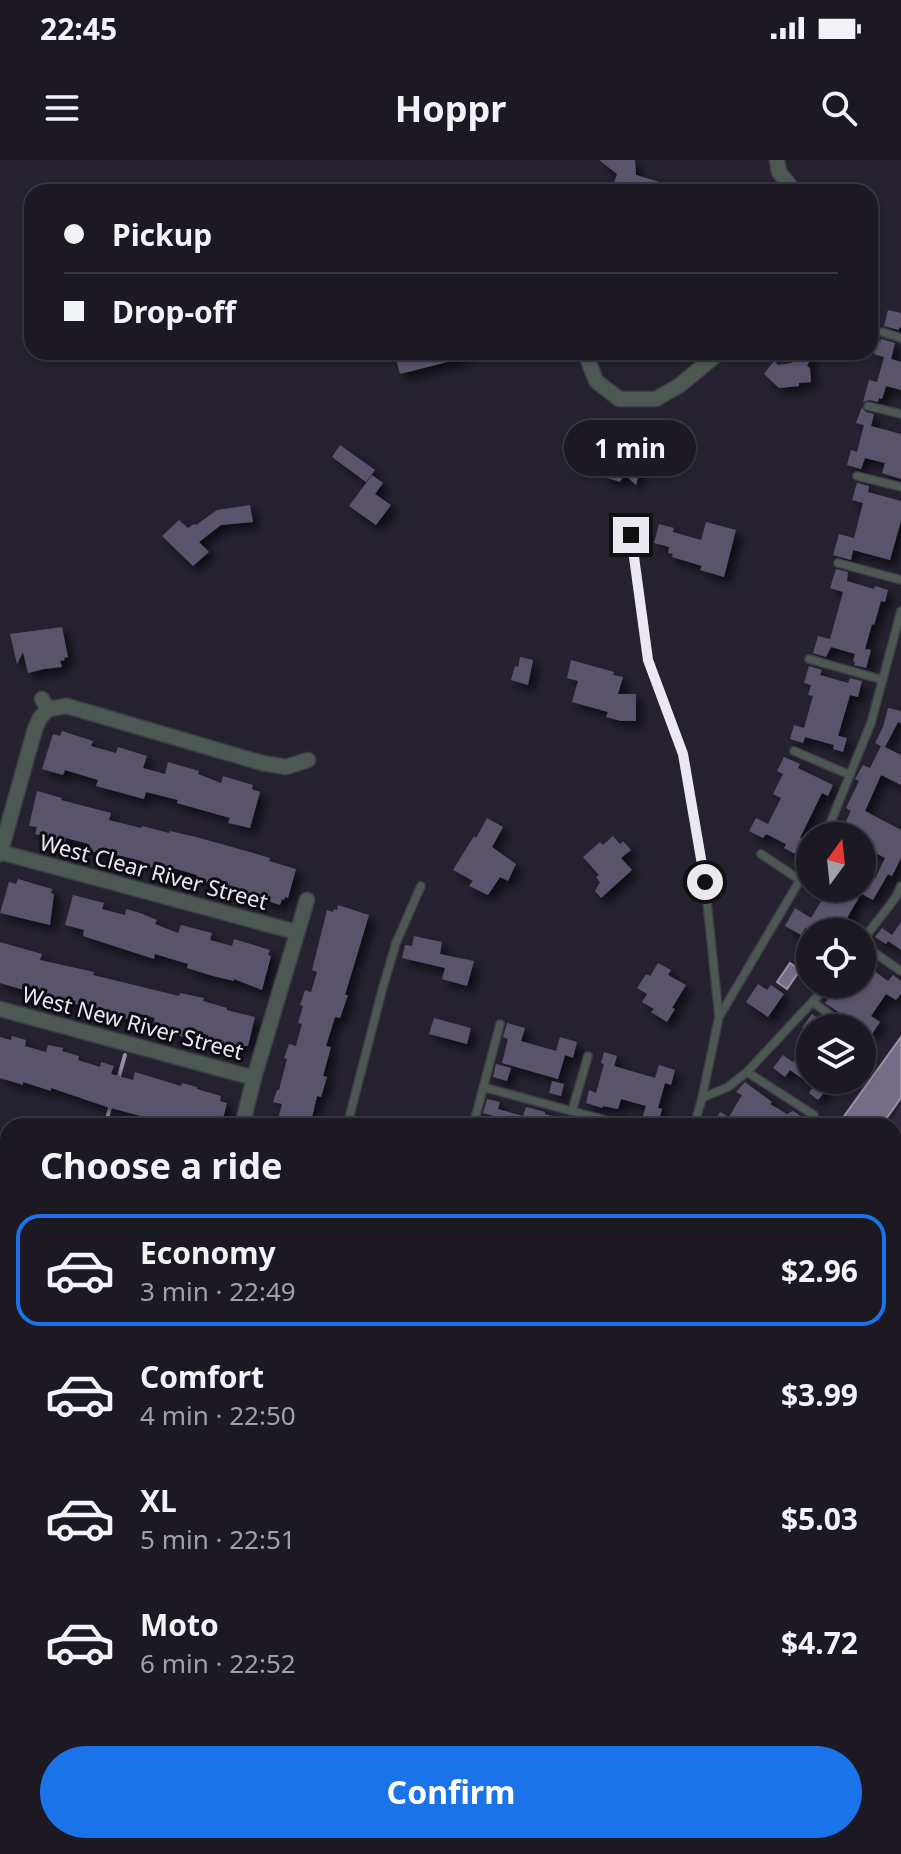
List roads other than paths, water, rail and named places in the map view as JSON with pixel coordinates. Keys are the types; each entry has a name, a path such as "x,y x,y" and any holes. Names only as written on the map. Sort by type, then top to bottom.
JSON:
{"street":[{"path":"777,160 779,172 789,184"},
{"path":"588,360 596,381 619,399 656,399 680,385 710,360"},
{"path":"0,853 45,704 67,706 262,763 286,767 308,760"},
{"name":"West Clear River Street","path":"0,853 296,932"},
{"name":"West New River Street","path":"244,1118 307,900"},
{"name":"West New River Street","path":"0,1009 254,1078"}],"lane":[{"path":"882,332 901,338"},
{"path":"868,406 901,414"},
{"path":"857,476 901,487"},
{"path":"631,535 648,660 683,754 705,882 719,1017 696,1118"},
{"path":"838,563 901,580"},
{"path":"831,822 871,723 901,611"},
{"path":"809,659 883,680"},
{"path":"794,751 850,775"},
{"path":"761,854 796,877"},
{"path":"349,1118 396,943 421,886"},
{"path":"876,923 901,886"},
{"path":"719,1017 796,887"},
{"path":"876,952 901,971"},
{"path":"702,1098 728,1087 747,1072 817,998"},
{"path":"813,1002 829,1014"},
{"path":"475,1118 500,1024"},
{"path":"572,1111 588,1056"},
{"path":"747,1072 814,1115"},
{"path":"483,1087 598,1118"}],"waterway":[{"path":"118,1080 125,1055"},
{"path":"107,1118 111,1104"}]}
